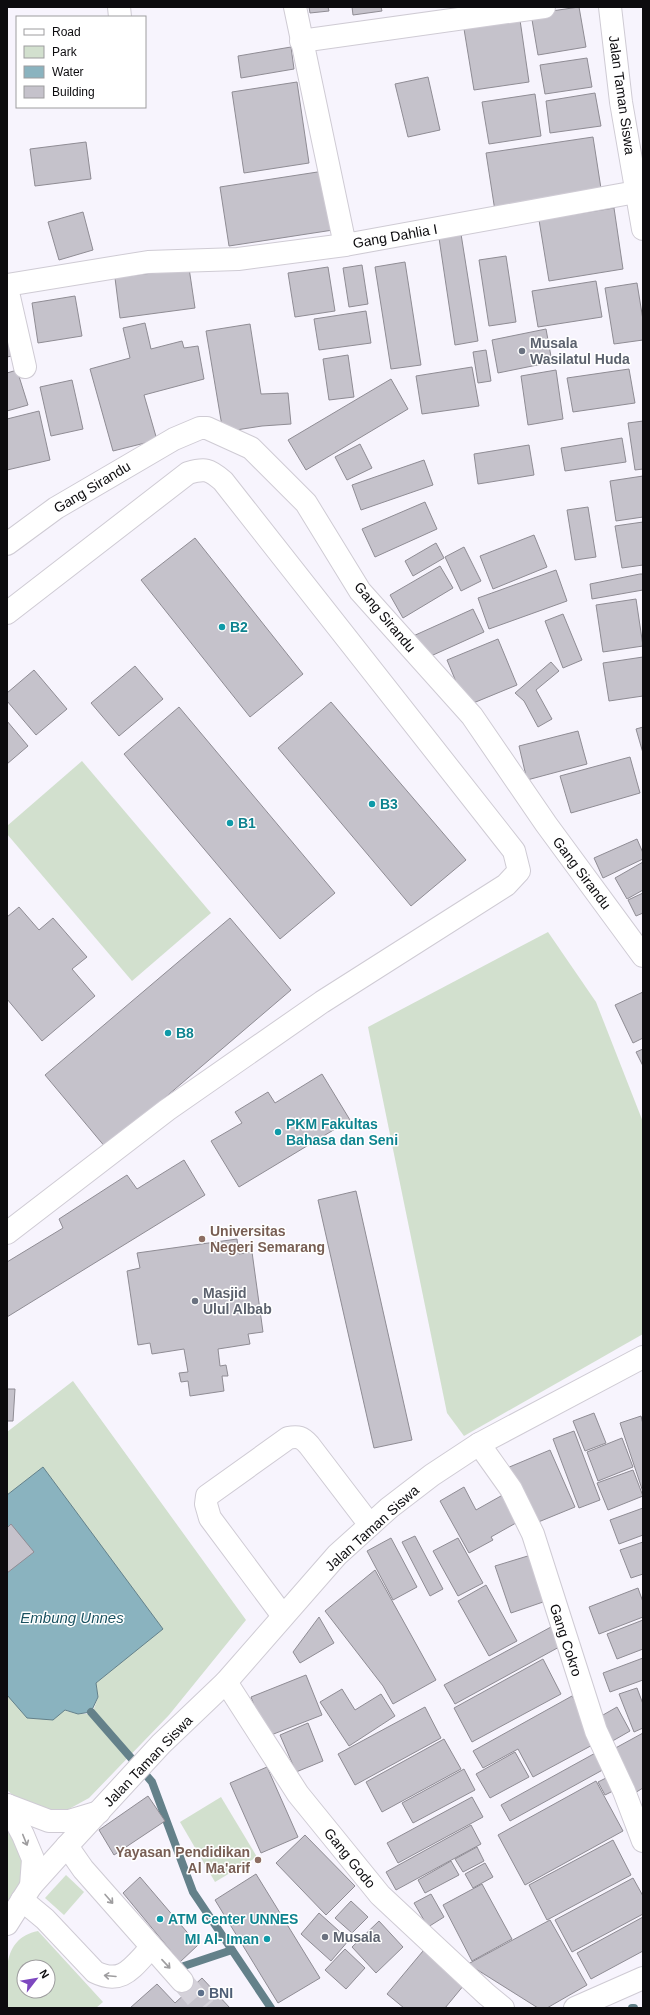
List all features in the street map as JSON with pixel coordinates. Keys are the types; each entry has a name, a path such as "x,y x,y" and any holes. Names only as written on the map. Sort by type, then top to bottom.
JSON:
{"street":[{"name":"Gang Dahlia I","path":"295,7 345,245 636,192"},
{"path":"301,41 544,7"},
{"name":"Jalan Taman Siswa","path":"610,7 621,102 643,230"},
{"path":"7,285 148,262 238,259 345,245"},
{"path":"7,288 25,367"},
{"name":"Gang Sirandu","path":"7,544 56,508 174,439 200,428 207,428 251,448 306,502 362,594 472,716 546,824 643,956"},
{"path":"7,613 188,474 201,469 213,472 223,481 514,851 519,871 506,885 322,1002 167,1110 7,1233"},
{"name":"Jalan Taman Siswa","path":"7,1924 27,1893 67,1846 100,1812 161,1744 226,1682 337,1555 370,1525 432,1475 479,1444 643,1357"},
{"path":"283,1616 210,1518 206,1504 207,1496 288,1438 298,1436 304,1439 309,1445 370,1525"},
{"name":"Gang Cokro","path":"479,1444 511,1490 533,1534 596,1731 638,1812 643,1842"},
{"name":"Gang Godo","path":"226,1682 298,1794 380,1895 503,2008"},
{"name":"Jalan Taman Siswa","path":"7,1805 49,1821 69,1821 100,1812"},
{"name":"Jalan Taman Siswa","path":"7,1805 23,1835 33,1859 27,1893"},
{"path":"49,1821 84,1869 151,1948 182,1981"},
{"path":"27,1893 45,1919 95,1972 105,1977 114,1978 125,1975 151,1948"},
{"path":"575,2008 643,1978"}],"green space":[{"path":"82,761 211,913 132,981 7,834 7,826"},
{"path":"548,932 596,1002 643,1122 643,1334 464,1436 447,1413 368,1027"},
{"path":"73,1381 246,1620 169,1715 89,1798 69,1809 47,1809 15,1797 7,1790 7,1695 78,1714 92,1714 98,1697 96,1683 162,1629 43,1468 7,1495 7,1432"},
{"path":"221,1797 257,1857 215,1882 180,1822"},
{"path":"7,1825 24,1864 24,1884 7,1911"},
{"path":"66,1875 84,1892 64,1915 45,1898"},
{"path":"38,1931 103,2002 96,2008 7,2008 6,1984 8,1960 11,1950 17,1942 26,1935"}],"water":[{"name":"Embung Unnes","path":"43,1467 163,1629 96,1683 98,1697 91,1712 78,1714 65,1710 53,1720 27,1718 7,1695 7,1495"}],"building":[{"path":"309,7 328,7 329,11 310,13"},
{"path":"352,7 381,7 382,11 353,15"},
{"path":"579,7 586,47 538,55 531,14"},
{"path":"520,20 529,82 474,90 464,29"},
{"path":"291,47 294,69 241,78 238,56"},
{"path":"587,58 592,87 545,94 540,65"},
{"path":"428,77 440,130 408,137 395,84"},
{"path":"297,82 309,163 244,173 232,92"},
{"path":"595,93 601,126 550,133 546,101"},
{"path":"535,94 541,136 489,144 482,102"},
{"path":"593,137 602,195 495,211 486,153"},
{"path":"86,142 91,179 35,186 30,149"},
{"path":"324,171 333,230 229,246 220,187"},
{"path":"614,208 623,269 549,281 539,220"},
{"path":"83,212 93,250 59,260 48,222"},
{"path":"461,234 478,341 455,345 439,238"},
{"path":"506,256 516,322 489,326 479,260"},
{"path":"405,262 421,365 391,369 375,267"},
{"path":"362,265 368,304 349,307 343,268"},
{"path":"328,267 335,311 295,317 288,273"},
{"path":"189,268 195,308 120,318 115,278"},
{"path":"596,281 602,317 538,327 532,291"},
{"path":"637,283 643,320 643,340 614,344 605,288"},
{"path":"75,296 82,336 38,343 32,303"},
{"path":"366,311 371,343 319,350 314,319"},
{"path":"145,323 151,349 182,341 184,348 198,346 204,379 144,395 157,440 113,451 90,369 130,358 123,328"},
{"path":"250,324 261,394 288,393 291,424 262,426 223,432 206,331"},
{"name":"Musala Wasilatul Huda","path":"546,329 552,362 498,373 492,340"},
{"path":"7,334 12,356 7,357"},
{"path":"486,350 491,381 478,383 473,352"},
{"path":"348,355 354,397 329,400 323,359"},
{"path":"472,367 479,406 422,414 416,376"},
{"path":"629,369 635,403 573,412 567,378"},
{"path":"17,370 28,405 7,411 7,373"},
{"path":"556,370 563,419 528,425 521,376"},
{"path":"391,379 408,409 306,470 288,440"},
{"path":"72,380 83,429 51,436 40,387"},
{"path":"39,411 50,460 7,470 7,419"},
{"path":"643,421 643,469 635,470 628,423"},
{"path":"622,438 626,462 565,471 561,448"},
{"path":"360,444 372,468 347,480 335,457"},
{"path":"529,445 534,475 478,484 474,454"},
{"path":"424,460 433,485 361,510 352,485"},
{"path":"643,476 643,517 616,521 610,481"},
{"path":"425,502 437,529 375,557 362,529"},
{"path":"588,507 596,557 575,560 567,510"},
{"path":"643,522 643,565 622,568 615,526"},
{"path":"534,535 547,567 493,589 480,556"},
{"name":"B2","path":"195,538 303,674 250,717 141,580"},
{"path":"436,543 444,558 413,576 405,561"},
{"path":"464,547 481,581 461,591 445,557"},
{"path":"440,566 453,588 403,618 390,595"},
{"path":"556,570 567,601 489,629 478,598"},
{"path":"643,574 643,590 592,599 590,584"},
{"path":"636,599 643,646 603,652 596,605"},
{"path":"473,609 484,632 422,660 411,637"},
{"path":"563,614 582,660 563,668 545,621"},
{"path":"498,639 517,685 466,706 447,660"},
{"path":"643,657 643,696 609,701 603,663"},
{"path":"551,662 559,671 536,690 552,719 538,727 524,701 515,693"},
{"path":"135,666 163,699 119,736 91,703"},
{"path":"34,670 67,709 36,735 7,701 7,693"},
{"name":"B3","path":"331,702 466,860 411,906 278,748"},
{"name":"B1","path":"179,707 335,893 280,939 124,754"},
{"path":"7,721 28,746 7,764"},
{"path":"643,727 643,753 636,729"},
{"path":"578,731 587,764 527,780 519,746"},
{"path":"630,757 640,793 571,813 560,776"},
{"path":"637,839 643,853 643,859 603,878 594,858"},
{"path":"643,862 643,890 627,899 615,878"},
{"path":"643,893 643,913 636,916 628,900"},
{"path":"19,907 39,930 53,918 87,957 72,969 95,996 42,1041 7,999 7,917"},
{"name":"B8","path":"230,918 291,990 106,1148 45,1075"},
{"path":"643,992 643,1038 633,1043 615,1005"},
{"path":"643,1049 643,1066 636,1052"},
{"name":"PKM Fakultas Bahasa dan Seni","path":"322,1074 350,1120 239,1187 211,1141 242,1123 235,1112 268,1092 275,1103"},
{"path":"184,1160 205,1195 7,1317 7,1262 63,1228 59,1219 127,1175 137,1189"},
{"path":"356,1191 412,1440 374,1448 318,1200"},
{"name":"Masjid Ulul Albab","path":"237,1239 239,1254 252,1252 263,1332 248,1334 250,1344 218,1349 220,1366 226,1365 228,1376 222,1376 224,1391 190,1396 188,1381 181,1382 179,1373 188,1372 184,1349 152,1354 150,1343 138,1345 127,1271 140,1268 137,1253"},
{"path":"7,1389 15,1389 13,1421 7,1421"},
{"path":"594,1413 606,1443 585,1451 573,1421"},
{"path":"641,1416 643,1424 643,1492 620,1423"},
{"path":"574,1431 600,1500 579,1508 553,1439"},
{"path":"622,1438 633,1467 598,1481 587,1452"},
{"path":"550,1450 575,1507 531,1525 507,1468"},
{"path":"633,1470 643,1496 608,1510 597,1483"},
{"path":"464,1487 476,1510 508,1492 523,1519 491,1537 493,1540 469,1553 440,1501"},
{"path":"643,1508 643,1535 619,1544 610,1520"},
{"path":"11,1524 34,1552 7,1573 7,1528"},
{"path":"415,1536 443,1589 430,1596 402,1542"},
{"path":"391,1538 417,1587 393,1600 367,1551"},
{"path":"458,1538 483,1583 458,1596 433,1551"},
{"path":"643,1542 643,1574 631,1578 620,1550"},
{"path":"531,1555 546,1601 511,1613 495,1566"},
{"path":"375,1570 436,1680 393,1704 383,1686 325,1611"},
{"path":"486,1585 517,1641 489,1656 458,1601"},
{"path":"638,1588 643,1602 643,1617 599,1634 589,1607"},
{"path":"319,1617 334,1643 300,1663 293,1652"},
{"path":"643,1620 643,1649 617,1659 607,1634"},
{"path":"551,1627 561,1646 455,1704 444,1685"},
{"path":"643,1658 643,1680 610,1692 603,1673"},
{"path":"543,1659 561,1694 472,1742 454,1708"},
{"path":"306,1675 322,1715 266,1737 251,1697"},
{"path":"637,1688 643,1704 643,1728 634,1732 619,1694"},
{"path":"342,1689 355,1710 381,1694 395,1716 349,1746 320,1702"},
{"path":"572,1696 598,1742 533,1777 518,1749 483,1768 473,1751"},
{"path":"425,1707 441,1738 355,1785 338,1754"},
{"path":"617,1707 630,1731 609,1743 596,1719"},
{"path":"308,1723 323,1761 296,1772 280,1735"},
{"path":"643,1733 643,1788 633,1794 610,1751"},
{"path":"444,1739 461,1769 382,1812 366,1782"},
{"path":"599,1751 608,1767 510,1821 501,1805"},
{"path":"515,1752 529,1777 490,1798 476,1774"},
{"path":"267,1767 298,1837 261,1853 230,1783"},
{"path":"464,1769 475,1790 413,1823 402,1803"},
{"path":"612,1775 619,1788 605,1795 598,1782"},
{"path":"596,1781 623,1831 525,1885 498,1835"},
{"path":"148,1796 165,1821 114,1855 99,1830"},
{"path":"472,1797 483,1817 398,1863 387,1843"},
{"path":"471,1825 481,1844 396,1890 386,1872"},
{"path":"305,1835 355,1886 326,1915 276,1863"},
{"path":"613,1840 631,1875 547,1920 529,1885"},
{"path":"477,1847 484,1861 463,1872 455,1859"},
{"path":"451,1861 459,1875 425,1893 418,1880"},
{"path":"485,1863 493,1877 473,1888 465,1874"},
{"name":"MI Al- Iman","path":"256,1874 320,1978 278,2003 215,1900"},
{"name":"ATM Center UNNES","path":"140,1877 198,1945 180,1962 123,1893"},
{"path":"633,1878 643,1896 643,1914 572,1952 555,1920"},
{"path":"482,1884 512,1939 472,1961 443,1905"},
{"path":"431,1894 444,1917 428,1927 414,1903"},
{"path":"351,1901 368,1917 352,1933 335,1918"},
{"name":"Musala","path":"319,1913 349,1940 331,1961 301,1934"},
{"path":"643,1917 643,1951 591,1979 577,1953"},
{"path":"550,1920 587,1985 547,2008 538,2008 468,1964"},
{"path":"379,1921 403,1947 376,1973 352,1947"},
{"path":"345,1949 365,1968 346,1989 325,1970"},
{"path":"423,1951 464,1985 445,2008 404,2008 387,1994"},
{"name":"BNI","path":"202,1978 230,2008 130,2008 157,1984 175,2003"}],"waterway":[{"path":"91,1712 152,1782 193,1892 271,2008"},
{"path":"184,1966 232,1950"}],"tunnel":[{"path":"182,1981 205,2008"}],"place":[{"name":"Musala Wasilatul Huda","path":"522,351"},
{"name":"B2","path":"222,627"},
{"name":"B3","path":"372,804"},
{"name":"B1","path":"230,823"},
{"name":"B8","path":"168,1033"},
{"name":"PKM Fakultas Bahasa dan Seni","path":"278,1132"},
{"name":"Universitas Negeri Semarang","path":"202,1239"},
{"name":"Masjid Ulul Albab","path":"195,1301"},
{"name":"Yayasan Pendidikan Al Ma'arif","path":"258,1860"},
{"name":"ATM Center UNNES","path":"160,1919"},
{"name":"Musala","path":"325,1937"},
{"name":"MI Al- Iman","path":"267,1939"},
{"name":"BNI","path":"201,1993"}]}
